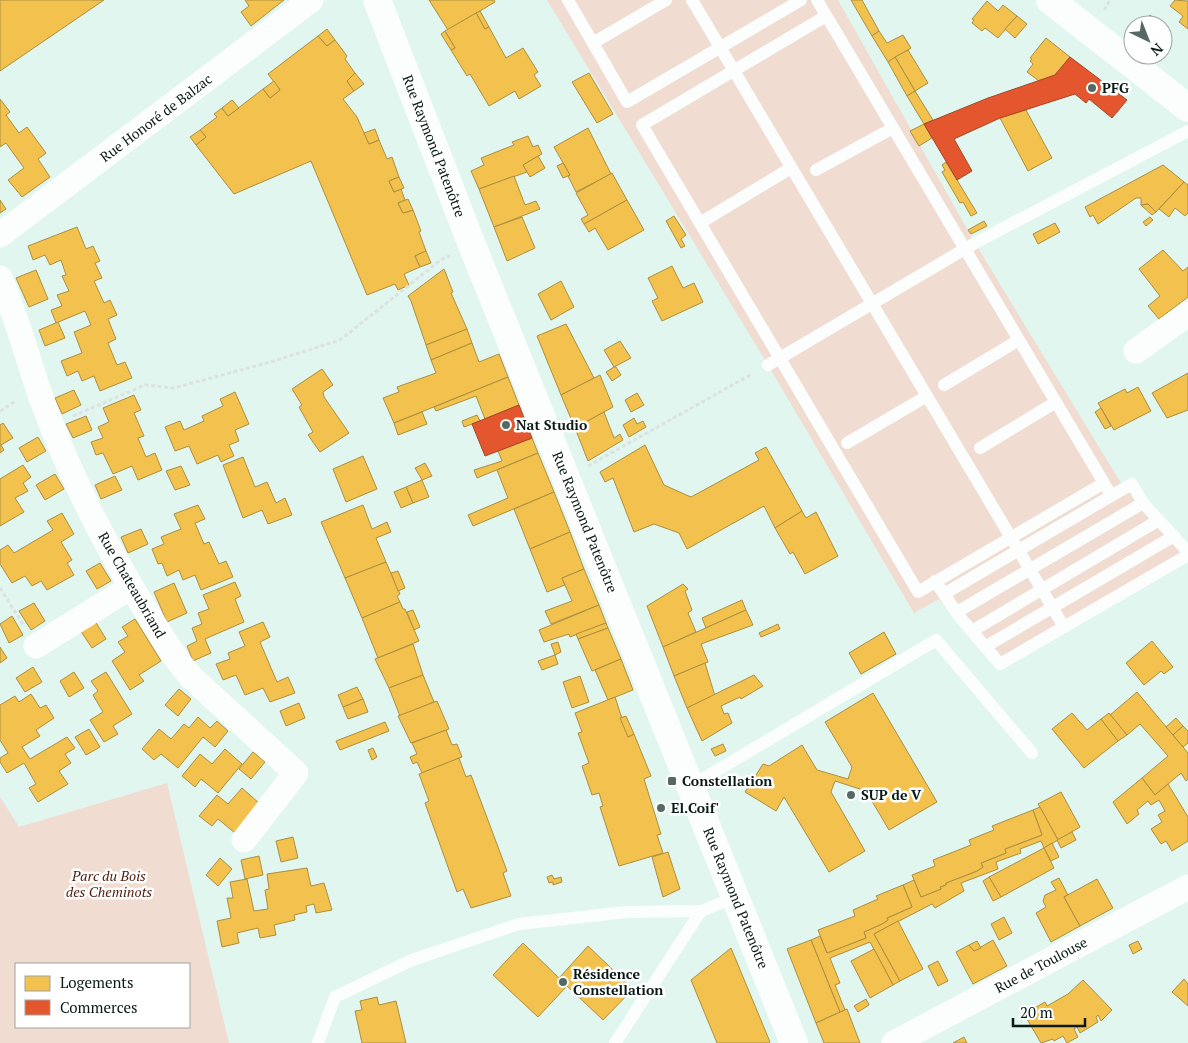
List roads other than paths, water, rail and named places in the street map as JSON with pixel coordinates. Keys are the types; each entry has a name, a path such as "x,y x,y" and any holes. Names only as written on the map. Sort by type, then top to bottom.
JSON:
{"main road":[{"name":"Rue Raymond Patenôtre","path":"377,0 472,245 794,1043"},
{"path":"1064,4 1188,108"}],"street":[{"name":"Rue Honoré de Balzac","path":"0,235 311,0"},
{"name":"Rue Chateaubriand","path":"0,278 17,317 52,425 81,494 131,587 177,662 296,773 244,840"},
{"path":"1136,351 1188,314"},
{"path":"36,646 131,587"},
{"name":"Rue de Toulouse","path":"894,1043 1188,886"}],"lane":[{"path":"568,0 627,102 801,0"},
{"path":"593,43 666,0"},
{"path":"692,0 1064,627"},
{"path":"817,0 1111,496"},
{"path":"826,16 642,125 918,592 1104,482"},
{"path":"816,170 893,128"},
{"path":"768,365 965,249 1188,131"},
{"path":"700,223 792,168"},
{"path":"944,385 1019,340"},
{"path":"847,443 927,396"},
{"path":"980,448 1056,402"},
{"path":"935,581 944,594 957,612 1000,664 1188,554 1143,503 1132,484 944,594"},
{"path":"957,612 1143,503"},
{"path":"972,631 1159,520"},
{"path":"985,647 1174,536"},
{"path":"691,786 936,640 1032,753"},
{"path":"318,1043 335,997 412,960 519,924 627,912 701,911 736,897"},
{"path":"615,1043 701,911"}],"place":[{"name":"PFG","path":"1092,88"},
{"name":"Nat Studio","path":"506,425"},
{"name":"Constellation","path":"672,781"},
{"name":"SUP de V","path":"851,795"},
{"name":"El.Coif'","path":"661,808"},
{"name":"Résidence Constellation","path":"563,982"}],"park label":[{"name":"Parc du Bois des Cheminots","path":"109,884"}]}
